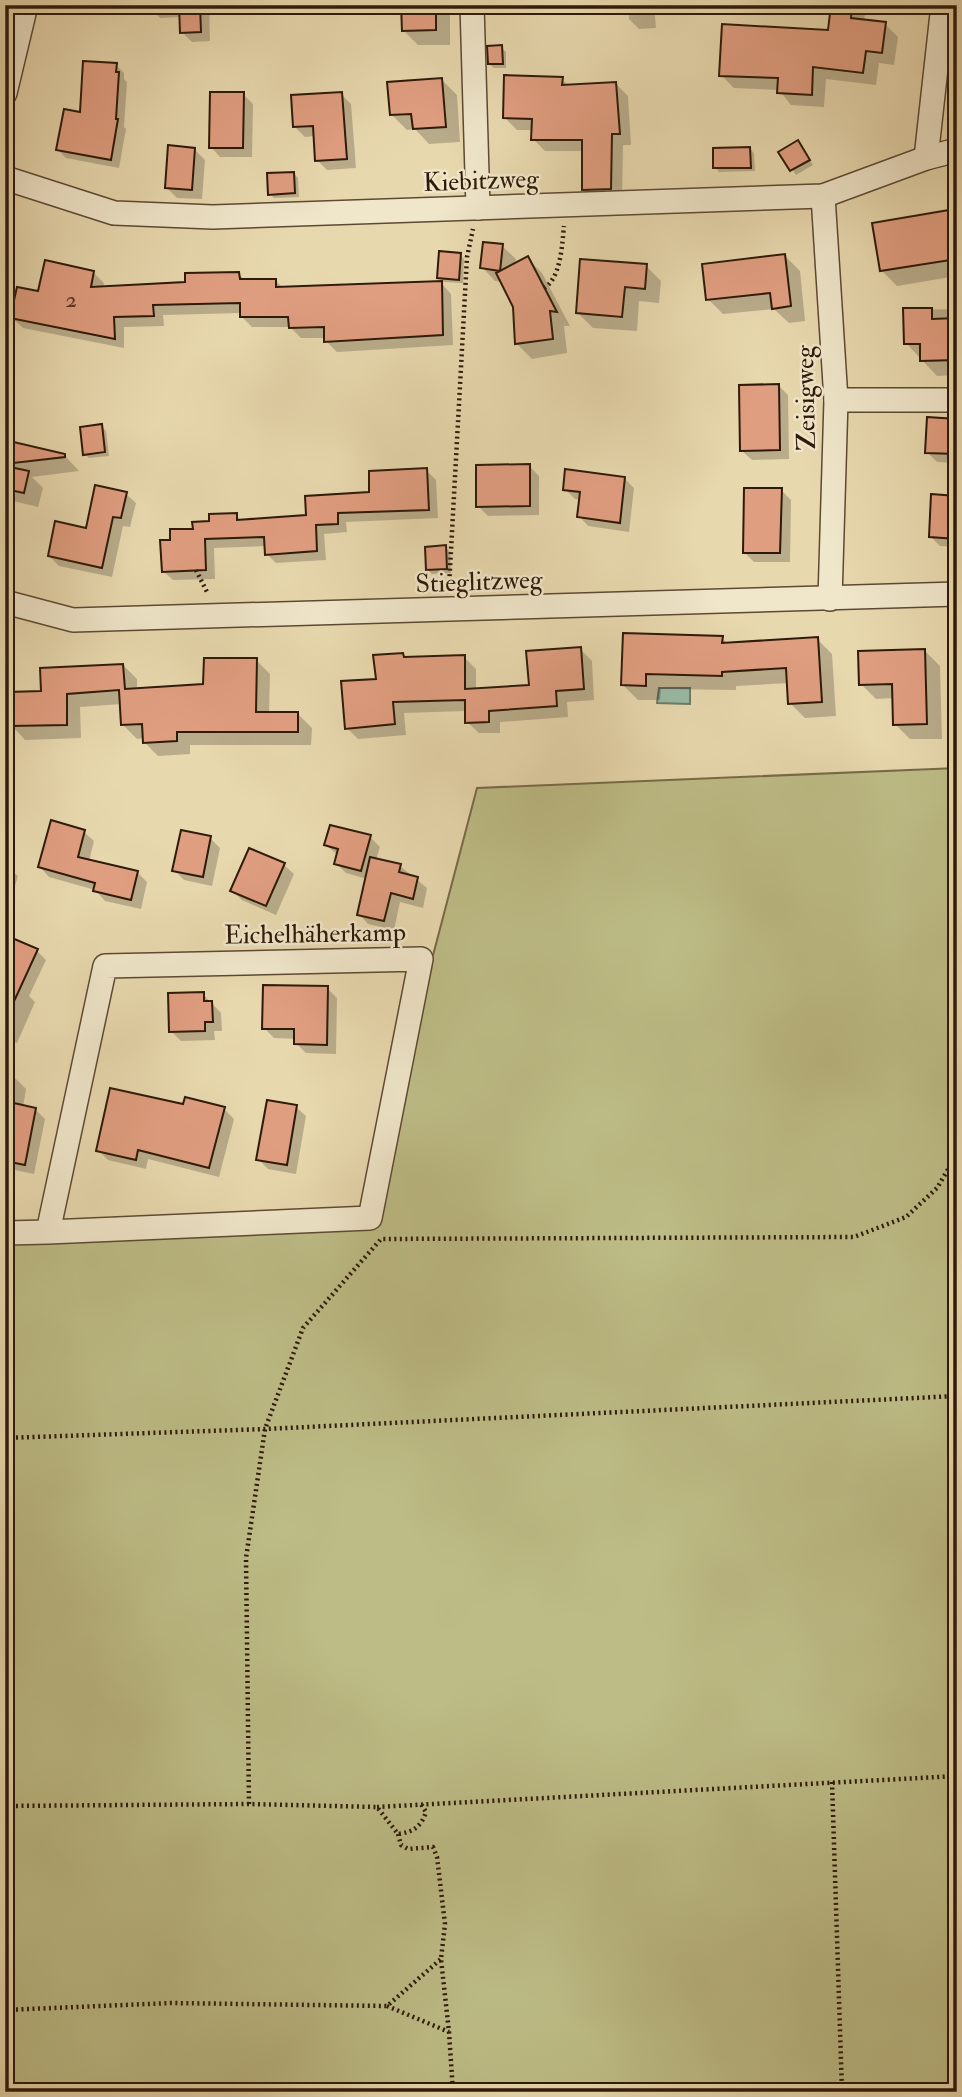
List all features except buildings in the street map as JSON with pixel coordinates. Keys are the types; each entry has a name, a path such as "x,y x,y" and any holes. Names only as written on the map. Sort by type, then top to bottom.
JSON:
{"street":[{"path":"5,93 26,5"},
{"path":"472,5 478,208"},
{"path":"926,158 943,5"},
{"name":"Kiebitzweg","path":"5,178 114,214 212,217 823,196 926,158 957,150"},
{"name":"Zeisigweg","path":"823,196 836,400 830,599"},
{"path":"836,400 957,400"},
{"name":"Stieglitzweg","path":"5,602 72,620 957,594"},
{"name":"Eichelhäherkamp","path":"5,1233 48,1232 370,1218 421,959 105,966 48,1232"}],"path":[{"path":"544,288 555,278 561,256 566,205"},
{"path":"447,610 467,257 478,208"},
{"path":"196,570 206,593 215,595"},
{"path":"249,1804 246,1558 265,1429 303,1328 380,1239 853,1237 906,1217 937,1188 957,1154"},
{"path":"5,1438 265,1429 957,1396"},
{"path":"5,1806 249,1804 377,1807 957,1776"},
{"path":"832,1782 842,2092"},
{"path":"398,1834 412,1831 418,1826 426,1812 420,1803"},
{"path":"377,1807 398,1834 401,1845 408,1849 433,1847 437,1857 444,1924 441,1959 453,2092"},
{"path":"387,2006 441,1959"},
{"path":"5,2010 171,2003 387,2006 449,2032"}],"shaded area":[{"path":"659,688 690,688 690,704 657,703"},
{"path":"957,768 957,2092 5,2092 5,1224 365,1214 477,788"}]}
